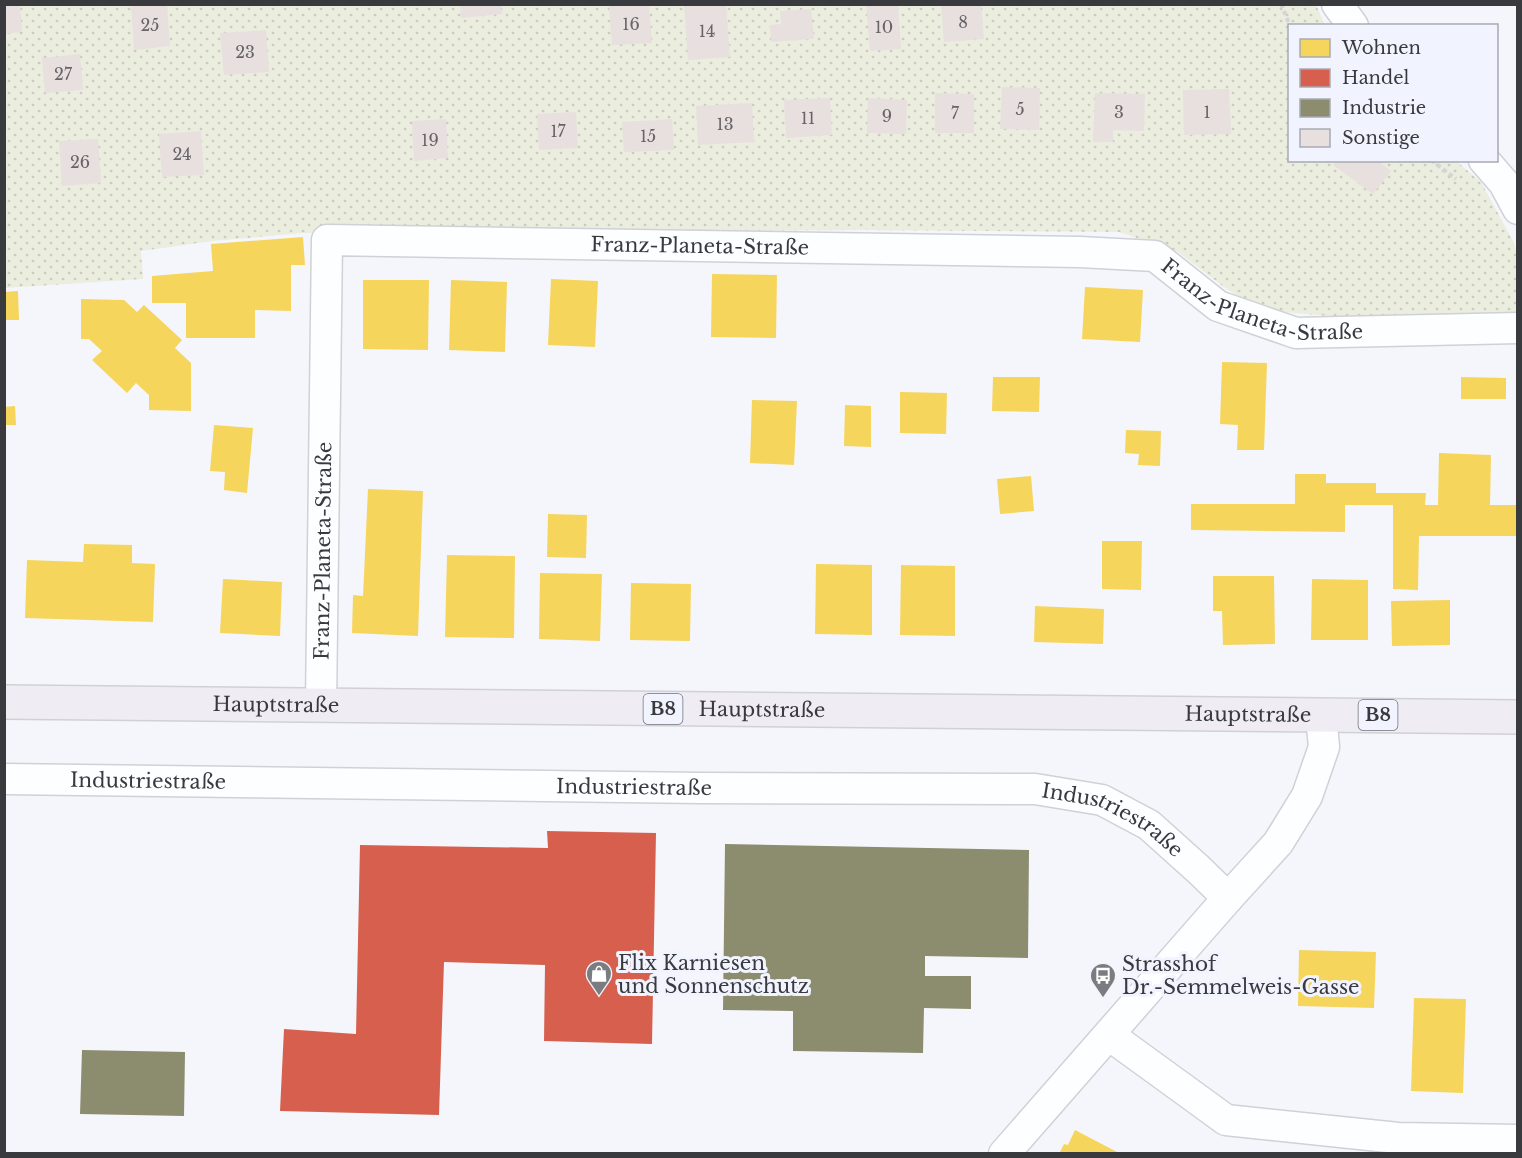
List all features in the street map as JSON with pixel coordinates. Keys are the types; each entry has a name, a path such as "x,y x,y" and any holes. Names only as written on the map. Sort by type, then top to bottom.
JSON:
{"main road":[{"name":"Hauptstraße","path":"4,702 1518,717"}],"street":[{"path":"1337,4 1352,24"},
{"path":"1486,162 1504,183 1518,209"},
{"name":"Franz-Planeta-Straße","path":"321,705 327,240 1080,252 1155,256 1218,306 1296,333 1518,328"},
{"path":"1004,1154 1278,843 1307,796 1324,747 1321,715"},
{"name":"Industriestraße","path":"4,779 700,788 1035,789 1102,800 1149,825 1228,898"},
{"path":"1108,1035 1226,1120 1398,1146 1518,1140"}],"path":[{"path":"1281,4 1289,24"}],"shaded area":[{"path":"5,4 1316,5 1325,24 1288,24 1288,162 1457,162 1481,182 1513,241 1518,256 1517,314 1340,317 1273,311 1255,307 1178,252 1119,232 861,230 303,233 212,241 141,251 143,279 5,288"}],"building: Wohnen":[{"path":"303,237 305,265 291,265 291,311 255,310 255,338 186,338 186,303 152,303 152,276 213,271 211,244"},
{"path":"712,274 777,275 776,338 711,337"},
{"path":"551,279 598,281 595,347 548,345"},
{"path":"363,280 429,280 428,350 363,349"},
{"path":"451,280 507,282 505,352 449,350"},
{"path":"1085,287 1143,290 1140,342 1082,339"},
{"path":"18,291 19,320 4,320 4,292"},
{"path":"81,299 124,300 137,312 144,305 182,340 175,348 191,363 191,411 149,410 149,395 136,383 127,393 92,360 102,351 89,339 81,339"},
{"path":"1222,362 1267,363 1264,450 1237,450 1238,425 1220,424"},
{"path":"993,377 1040,377 1039,412 992,411"},
{"path":"1461,377 1506,378 1506,399 1461,399"},
{"path":"900,392 947,393 946,434 900,433"},
{"path":"752,400 797,401 794,465 750,463"},
{"path":"845,405 871,406 871,447 844,446"},
{"path":"15,406 16,425 4,425 4,407"},
{"path":"214,425 253,428 247,493 224,490 225,472 210,471"},
{"path":"1126,430 1161,431 1160,466 1138,465 1139,454 1125,453"},
{"path":"1439,453 1491,455 1490,505 1518,505 1518,536 1419,536 1418,590 1393,589 1393,505 1345,505 1345,532 1191,530 1191,504 1295,504 1295,474 1326,474 1326,483 1376,483 1376,493 1426,493 1425,505 1438,505"},
{"path":"1031,476 1034,511 1000,514 997,479"},
{"path":"368,489 423,491 418,636 352,633 353,595 363,596"},
{"path":"548,514 587,515 586,558 547,557"},
{"path":"1102,541 1142,541 1141,590 1102,589"},
{"path":"84,544 132,545 132,563 155,564 153,622 25,618 27,560 83,562"},
{"path":"447,555 515,556 514,638 445,637"},
{"path":"816,564 872,565 872,635 815,634"},
{"path":"901,565 955,566 955,636 900,635"},
{"path":"540,573 602,574 600,641 539,639"},
{"path":"1213,576 1274,576 1275,644 1223,645 1222,611 1213,611"},
{"path":"223,579 282,582 280,636 220,633"},
{"path":"1312,579 1368,580 1368,640 1311,640"},
{"path":"631,583 691,584 690,641 630,640"},
{"path":"1450,600 1450,645 1392,646 1391,601"},
{"path":"1035,606 1104,609 1103,644 1034,642"},
{"path":"1299,950 1376,952 1374,1008 1298,1006"},
{"path":"1414,998 1466,999 1463,1093 1411,1091"},
{"path":"1075,1130 1121,1154 1059,1154 1064,1144 1068,1145"}],"building: Handel":[{"name":"Flix Karniesen und Sonnenschutz","path":"547,831 656,833 652,1044 544,1041 545,965 444,962 439,1115 280,1111 284,1029 356,1034 360,845 548,848"}],"building: Industrie":[{"path":"725,844 1029,850 1028,958 925,956 925,976 971,976 971,1009 924,1008 923,1053 793,1051 793,1011 723,1010"},
{"path":"82,1050 185,1052 184,1116 80,1114"}],"building: Sonstige":[{"path":"4,4 20,4 22,32 4,34"},
{"path":"131,4 167,4 170,46 134,50"},
{"path":"460,4 501,4 502,14 461,18"},
{"path":"649,4 652,43 612,45 609,6"},
{"path":"684,4 726,4 730,57 688,60"},
{"path":"866,4 898,4 901,49 870,51"},
{"path":"941,4 981,4 984,39 944,42"},
{"path":"811,9 814,39 771,42 770,25 781,24 780,11"},
{"path":"266,30 269,72 224,75 220,33"},
{"path":"80,54 83,90 45,93 42,58"},
{"path":"1002,87 1040,88 1039,130 1000,129"},
{"path":"1229,89 1231,134 1184,135 1183,90"},
{"path":"935,93 974,94 974,133 935,133"},
{"path":"1095,93 1145,94 1144,131 1113,130 1113,142 1093,142"},
{"path":"830,98 832,135 786,138 784,100"},
{"path":"868,98 907,100 906,134 867,133"},
{"path":"752,103 754,142 698,145 696,106"},
{"path":"576,112 578,148 539,150 537,114"},
{"path":"446,119 448,158 414,161 412,121"},
{"path":"672,119 674,150 624,152 622,122"},
{"path":"201,131 204,175 162,177 159,134"},
{"path":"98,139 101,183 62,186 59,141"},
{"path":"1335,162 1380,162 1391,171 1373,194 1333,165"}],"place":[{"name":"Flix Karniesen und Sonnenschutz","path":"599,997"},
{"name":"Strasshof Dr.-Semmelweis-Gasse","path":"1103,999"}]}
